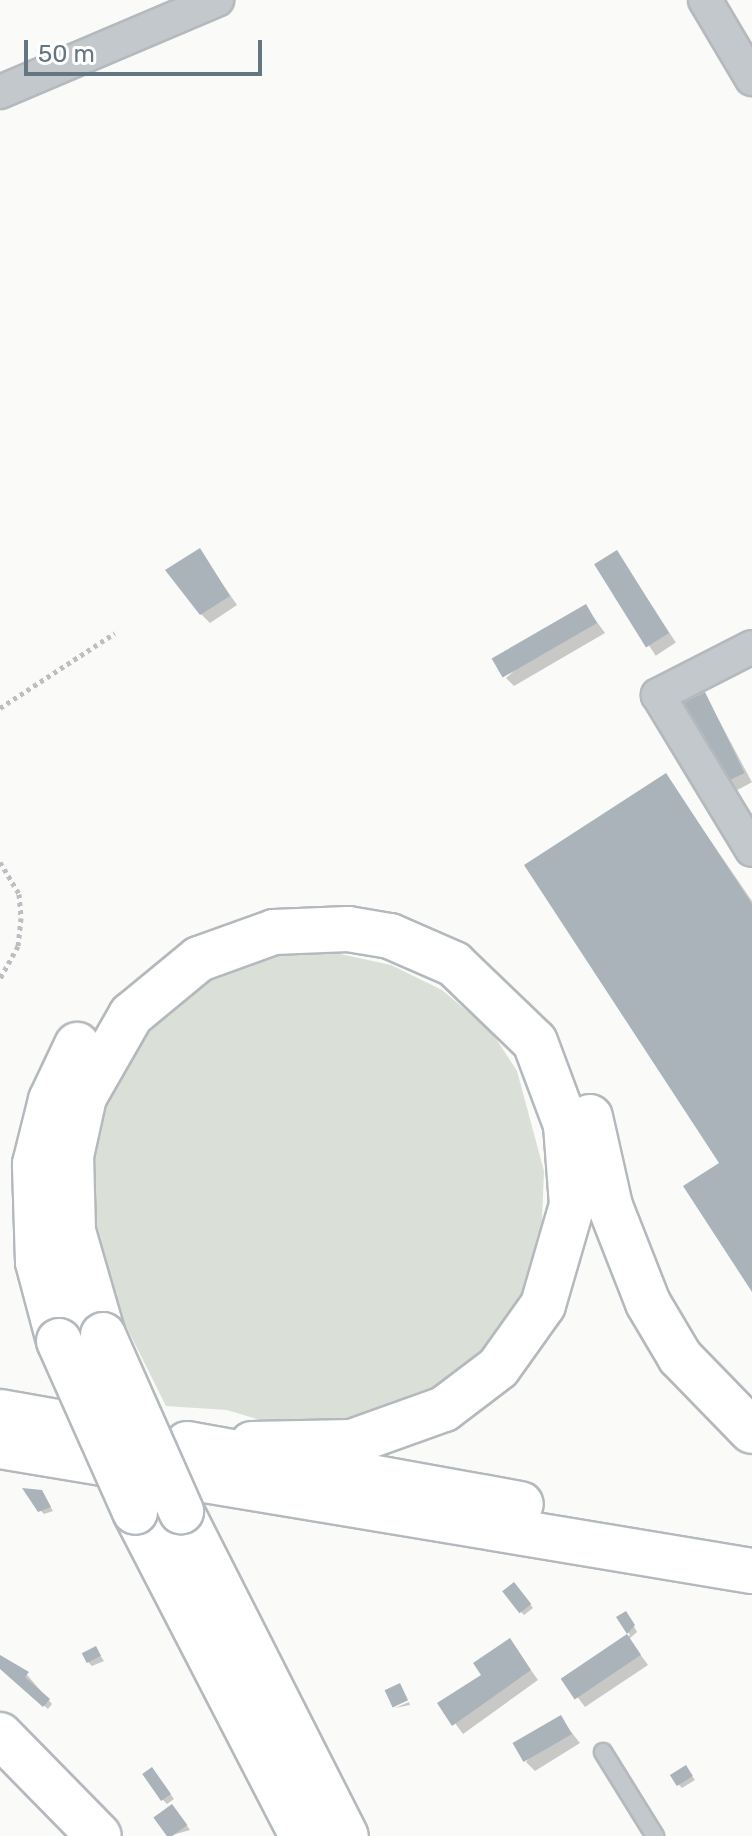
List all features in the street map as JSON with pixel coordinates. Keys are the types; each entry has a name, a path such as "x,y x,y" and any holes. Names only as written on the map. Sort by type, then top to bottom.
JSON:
{"highway":[{"path":"302,1836 135,1512 59,1341 38,1262 35,1164 51,1100 82,1037 132,976 212,920 292,900 345,901 441,927 493,959 540,1005 572,1059 610,1206 648,1303 680,1357 752,1431"},
{"path":"187,1444 352,1442 444,1409 498,1368 543,1305 572,1205 566,1125 535,1042 454,964 390,936 308,928 253,937 199,959 115,1036 75,1126 73,1231 103,1335 181,1511 346,1836"},
{"path":"0,1412 752,1545"},
{"path":"0,1446 752,1571"},
{"path":"0,1735 99,1836"}],"street":[{"path":"0,92 217,0"},
{"path":"705,0 752,79"},
{"path":"752,647 658,695 752,850"}],"lane":[{"path":"603,1752 655,1836"}],"path":[{"path":"0,708 115,633"},
{"path":"0,862 19,894 21,918 18,946 0,979"}],"shaded area":[{"path":"299,945 391,965 442,990 491,1031 517,1071 544,1171 541,1244 519,1310 500,1341 437,1400 319,1438 227,1410 166,1406 111,1296 85,1192 113,1067 181,983"}],"building":[{"path":"200,548 230,596 200,615 165,570"},
{"path":"617,550 669,633 646,647 594,564"},
{"path":"586,604 597,623 503,678 492,658"},
{"path":"705,692 744,773 722,784 683,703"},
{"path":"666,773 752,904 752,1292 683,1186 719,1163 524,865"},
{"path":"22,1488 42,1490 51,1507 38,1512"},
{"path":"514,1582 531,1604 519,1613 502,1591"},
{"path":"626,1611 635,1625 627,1634 616,1617"},
{"path":"627,1634 641,1655 575,1699 561,1679"},
{"path":"510,1638 531,1670 452,1726 437,1703 481,1675 473,1663"},
{"path":"96,1646 101,1656 87,1663 82,1653"},
{"path":"0,1655 29,1672 25,1677 50,1699 43,1707 0,1669"},
{"path":"400,1683 408,1700 393,1707 385,1690"},
{"path":"561,1715 572,1734 524,1762 513,1743"},
{"path":"686,1765 693,1776 677,1786 670,1775"},
{"path":"152,1767 171,1794 161,1801 142,1774"},
{"path":"172,1804 187,1825 172,1836 167,1836 153,1818"}]}
